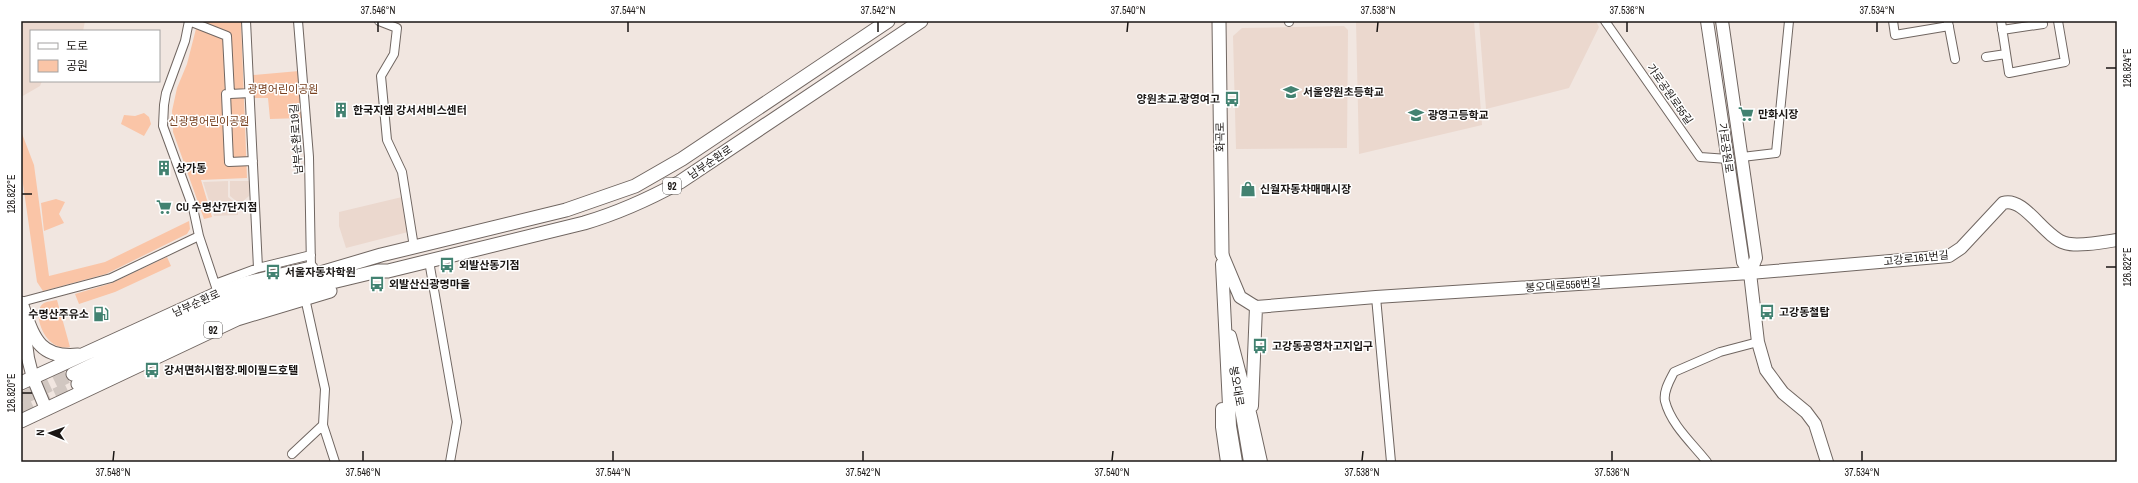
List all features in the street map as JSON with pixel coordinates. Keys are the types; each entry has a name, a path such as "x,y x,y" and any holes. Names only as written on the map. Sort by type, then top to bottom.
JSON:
{"main road":[{"name":"남부순환로","path":"888,21 682,159 635,186 566,210 381,255 246,295 201,313 76,379 245,306 274,296 378,271 388,271 584,223 614,214 648,200 680,182 921,21"},
{"name":"화곡로","path":"1219,21 1222,254"},
{"name":"남부순환로","path":"21,383 84,354 216,289 254,281 311,262 381,255"},
{"name":"남부순환로","path":"21,421 237,319 379,277 388,271"},
{"path":"21,304 33,336 47,351 67,356 84,354"}],"street":[{"path":"216,289 199,236 193,208 163,126 166,92 186,41 189,21 227,36 230,94"},
{"path":"246,21 258,268 311,262"},
{"name":"남부순환로19길","path":"298,21 309,157 311,262"},
{"path":"379,21 397,28 394,54 381,76 387,140 402,172 414,247"},
{"name":"가로공원로","path":"1707,21 1743,262 1750,273 1758,342 1766,370 1783,393 1806,412 1815,424 1827,462"},
{"name":"가로공원로","path":"1722,21 1756,258 1750,273"},
{"path":"1742,157 1776,153 1789,21"},
{"path":"1893,21 1895,35 1948,24 1955,59"},
{"path":"2001,21 2008,72 2065,62 2058,21"},
{"name":"가로공원로55길","path":"1609,22 1700,157 1728,160"},
{"path":"2002,30 2043,24"},
{"path":"1986,57 2006,54"},
{"path":"250,93 226,94 229,162 253,161"},
{"name":"고강로161번길","path":"1750,273 1949,256 1961,248 2003,203 2008,201 2017,204 2053,236 2066,244 2117,240"},
{"path":"46,409 33,378 28,358 21,304 111,278 199,236"},
{"path":"1222,254 1240,297 1256,307 1251,417"},
{"name":"봉오대로","path":"1222,254 1223,310 1230,426 1236,462"},
{"path":"429,261 457,422 450,462"},
{"name":"남부순환로","path":"216,289 258,268"},
{"name":"봉오대로556번길","path":"1256,307 1376,297 1750,273"},
{"path":"1376,297 1390,462"},
{"path":"305,298 325,389 323,425 334,462"},
{"path":"1223,310 1251,417 1260,462"},
{"path":"1223,310 1222,427 1227,462"},
{"name":"봉오대로","path":"1223,310 1250,462"},
{"path":"1707,462 1672,417 1665,400 1666,387 1674,372 1681,368 1726,350 1758,342"},
{"path":"292,454 323,425"}],"shaded area":[{"path":"21,21 85,21 83,30 30,30 30,82 42,82 40,86 21,97"},
{"path":"1356,21 1474,21 1482,125 1359,154"},
{"path":"1479,21 1596,21 1599,27 1569,88 1486,109"},
{"name":"서울양원초등학교","path":"1344,26 1348,30 1347,148 1236,149 1233,36 1242,28"},
{"path":"228,181 228,197 238,205 238,215 214,216 203,182"},
{"path":"230,181 249,181 249,196 240,204 230,196"},
{"path":"402,197 408,232 346,248 339,226 339,212"}],"green space":[{"name":"신광명어린이공원","path":"198,21 241,21 247,178 201,180 212,217 204,219 173,132 172,111 177,88 187,64"},
{"name":"광명어린이공원","path":"299,71 302,118 270,119 268,98 254,98 253,75"},
{"path":"144,113 149,117 151,124 144,136 121,124 124,115 135,116"},
{"path":"21,131 34,165 49,276 105,262 189,221 190,229 187,234 106,274 43,291 37,282 21,170"},
{"path":"56,199 65,202 59,214 64,223 44,231 41,203"},
{"path":"167,257 171,266 115,292 79,304 75,294 112,283"},
{"path":"57,300 70,347 61,347 53,344 47,338 39,322 40,307 44,303"}],"tunnel":[{"path":"21,399 73,374"},
{"path":"21,411 78,384"}],"place":[{"name":"서울양원초등학교","path":"1291,92"},
{"name":"양원초교.광영여고","path":"1232,99"},
{"name":"한국지엠 강서서비스센터","path":"341,110"},
{"name":"만화시장","path":"1746,114"},
{"name":"광영고등학교","path":"1416,115"},
{"name":"상가동","path":"164,168"},
{"name":"신월자동차매매시장","path":"1248,189"},
{"name":"CU 수명산7단지점","path":"164,207"},
{"name":"외발산동기점","path":"447,265"},
{"name":"서울자동차학원","path":"273,272"},
{"name":"외발산신광명마을","path":"377,284"},
{"name":"고강동철탑","path":"1767,312"},
{"name":"수명산주유소","path":"101,314"},
{"name":"고강동공영차고지입구","path":"1260,346"},
{"name":"강서면허시험장.메이필드호텔","path":"152,370"}]}
